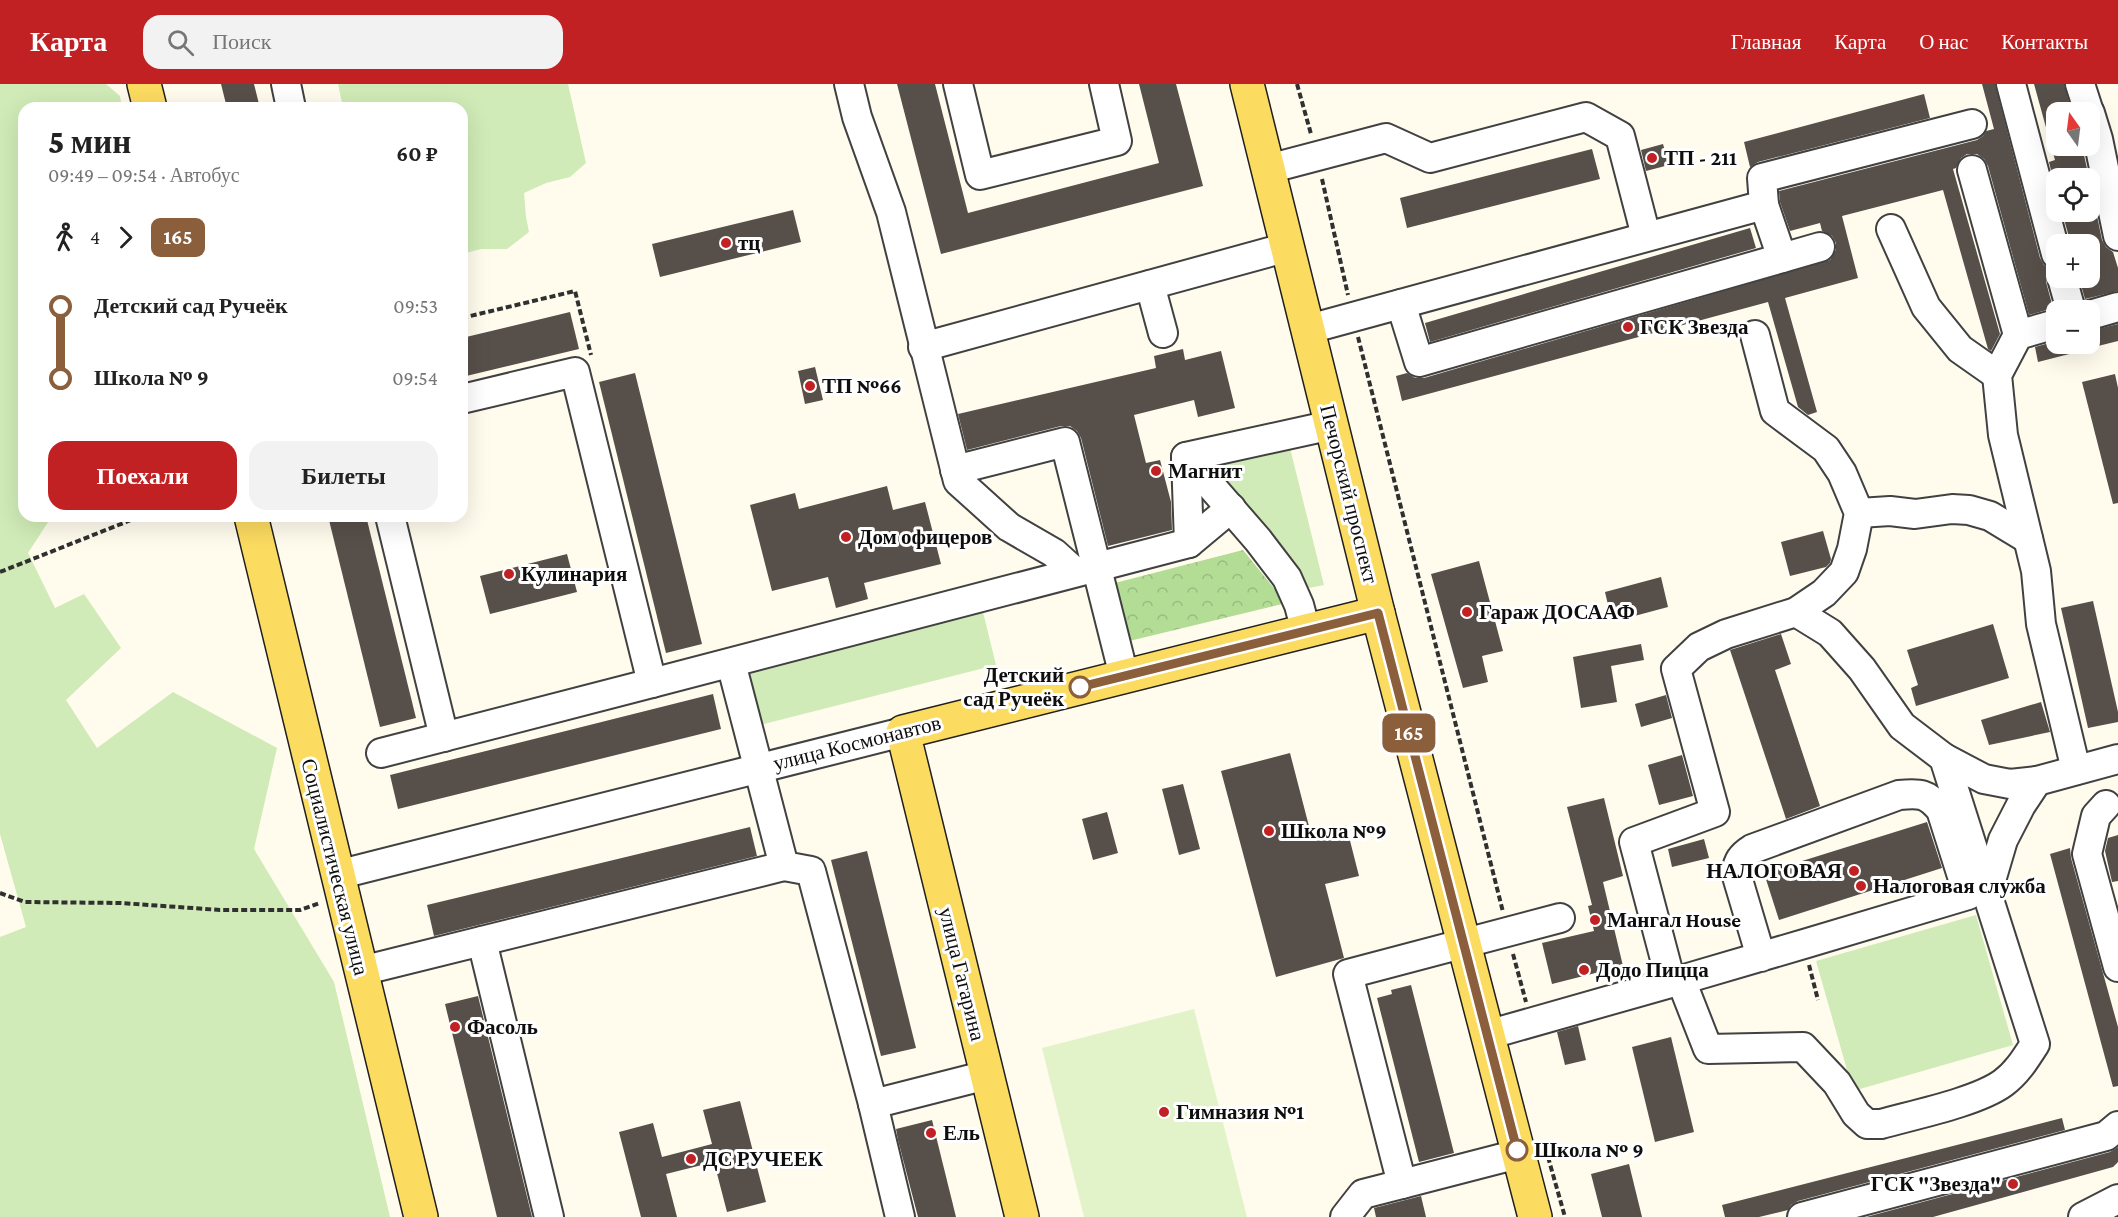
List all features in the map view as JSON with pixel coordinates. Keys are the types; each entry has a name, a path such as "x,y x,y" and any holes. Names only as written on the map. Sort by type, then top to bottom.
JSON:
{"main road":[{"path":"144,84 148,102"},
{"name":"Печорский проспект","path":"1247,84 1378,613 1487,1035 1532,1153 1535,1217"},
{"name":"Социалистическая улица","path":"252,522 421,1217"},
{"name":"улица Космонавтов","path":"903,732 1378,613"},
{"name":"улица Гагарина","path":"903,732 1022,1217"}],"street":[{"path":"286,84 290,102"},
{"path":"849,84 857,117 891,212 958,481 1009,527 1086,570"},
{"path":"958,84 980,175 1117,141 1104,84"},
{"path":"2011,84 2051,234"},
{"path":"2080,84 2086,102"},
{"path":"1268,168 1386,138 1430,158 1586,117 1620,136 1646,237"},
{"path":"1782,258 1764,205 1762,178 1972,124"},
{"path":"2100,149 2118,236"},
{"path":"1972,170 2018,334 1997,375 2003,435 2036,571 2041,624 2112,807 2096,816 2088,854 2118,968"},
{"path":"1309,329 1764,205"},
{"path":"1891,228 1926,307 1960,350 1997,375"},
{"path":"1401,304 1419,362 1820,247"},
{"path":"923,347 1288,248"},
{"path":"1150,285 1163,333"},
{"path":"2100,312 2118,307"},
{"path":"2018,334 2046,327"},
{"path":"1755,335 1775,411 1826,449 1842,473 1859,513 1852,549 1844,572 1824,593 1796,612 1726,634 1700,647 1676,669 1715,812 1635,842 1676,981 1708,1049 1803,1047 1837,1083 1856,1114 1867,1124 1881,1124 1972,1097 2003,1084 2021,1066 2035,1044 1944,758"},
{"path":"468,398 575,372 652,683"},
{"path":"1186,457 1332,425"},
{"path":"955,470 1065,442 1086,570 1124,676"},
{"path":"1186,457 1231,508 1287,578 1299,605 1306,631"},
{"path":"1186,457 1189,543"},
{"path":"381,753 1189,543 1231,508"},
{"path":"1859,513 1890,510 1915,514 1952,509 1969,510 1990,516 2028,539"},
{"path":"391,522 444,737"},
{"path":"1796,612 1830,633 1862,669 1902,726 1944,758 1984,778 2010,784 2037,781 2097,765"},
{"path":"731,663 784,866"},
{"name":"улица Космонавтов","path":"340,886 759,769 903,732"},
{"path":"1987,894 2003,840 2021,805 2037,781"},
{"path":"1487,1035 1761,957 1968,896 1941,810 1932,799 1919,793 1899,795 1752,849 1742,855 1736,873 1761,957"},
{"path":"361,971 784,866 811,871 873,1104 900,1217"},
{"path":"1402,1184 1348,974 1560,918"},
{"path":"482,941 549,1217"},
{"path":"873,1104 987,1075"},
{"path":"1802,1217 2106,1136 2118,1126"},
{"path":"1345,1217 1364,1194 1532,1153"},
{"path":"2083,1217 2118,1199"}],"path":[{"path":"1298,84 1353,317 1526,1003 1527,1024"},
{"path":"468,317 575,291 594,368 575,372"},
{"path":"0,572 126,522"},
{"path":"0,893 25,902 121,903 220,910 300,910 340,886"},
{"path":"1804,944 1818,1000"},
{"path":"1532,1153 1565,1217"}],"green space":[{"path":"0,84 106,84 120,96 121,102 18,102 18,522 48,522 28,553 55,608 84,594 121,648 66,700 97,748 173,692 277,748 254,849 334,982 390,1217 0,1217 0,937 26,927 0,834"},
{"path":"338,84 568,84 586,163 570,177 546,183 524,193 529,232 507,249 481,249 468,252 468,102 342,102"},
{"path":"1288,440 1324,585 1309,588 1217,486 1228,455"},
{"path":"1243,550 1286,603 1125,642 1111,584"},
{"path":"981,604 996,665 760,725 745,664"},
{"path":"1976,915 2013,1045 1853,1091 1816,961"},
{"path":"1194,1009 1247,1217 1084,1217 1042,1048"}],"building":[{"path":"221,84 254,84 258,102 226,102"},
{"path":"897,84 935,84 968,213 1159,163 1139,84 1176,84 1203,186 941,254"},
{"path":"1982,84 1995,84 2040,258 2046,266 2046,288 2051,300 2046,300 2046,310 2029,315 1988,166 1977,154 1967,154 1953,169 2000,334 1991,351 1988,349 1943,190 1842,216 1858,278 1785,298 1817,412 1808,415 1798,407 1768,302 1402,401 1396,376 1407,373 1415,378 1424,378 1830,260 1836,250 1836,243 1832,236 1822,231 1820,223 1790,231 1780,202 1779,191 1977,140 1986,131 1994,129"},
{"path":"2034,84 2064,84 2069,102 2046,102 2046,127"},
{"path":"1924,94 1930,118 1758,162 1750,167 1744,142"},
{"name":"ТП - 211","path":"1663,144 1669,165 1646,171 1641,150"},
{"path":"1592,149 1600,179 1407,228 1400,198"},
{"path":"2054,156 2084,156 2087,168 2050,168 2049,162 2055,160"},
{"name":"тц","path":"793,210 801,242 660,277 652,244"},
{"path":"2065,222 2098,222 2102,240 2113,252 2118,268 2118,291 2085,299 2082,288 2100,288 2100,234 2068,234"},
{"name":"ГСК Звезда","path":"1750,228 1756,248 1430,342 1425,323"},
{"path":"570,312 579,349 468,376 468,337"},
{"path":"2118,324 2118,341 2100,346 2100,328"},
{"path":"2046,344 2046,354 2069,354 2038,362 2035,347"},
{"path":"1183,349 1185,360 1221,351 1235,408 1198,417 1194,400 1134,415 1146,463 1160,460 1171,502 1172,530 1108,546 1081,438 1070,426 1061,426 967,450 958,414 1156,368 1154,356"},
{"name":"ТП №66","path":"815,367 823,400 805,404 798,371"},
{"path":"635,373 702,644 666,653 599,382"},
{"path":"2115,374 2118,388 2118,503 2113,504 2082,382"},
{"name":"Дом офицеров","path":"887,486 893,510 925,502 941,564 864,583 868,599 836,608 828,577 772,591 750,505 795,493 799,509"},
{"path":"329,522 367,522 416,718 380,727"},
{"path":"1823,531 1831,559 1830,563 1826,567 1790,576 1781,542"},
{"path":"567,554 577,592 490,614 480,576"},
{"name":"Гараж ДОСААФ","path":"1479,561 1503,651 1482,656 1488,682 1463,688 1431,574"},
{"path":"1661,577 1668,607 1612,622 1605,592"},
{"path":"2093,601 2118,712 2118,722 2088,728 2061,608"},
{"path":"1993,624 2009,678 1916,706 1911,688 1918,685 1907,650"},
{"path":"1781,634 1791,664 1775,670 1820,806 1786,819 1730,650"},
{"path":"1641,644 1644,660 1611,666 1617,702 1581,708 1573,657"},
{"path":"713,694 721,729 398,809 390,775"},
{"path":"1666,695 1672,718 1641,727 1635,704"},
{"path":"2041,702 2050,732 1989,745 1981,720"},
{"path":"1290,753 1311,834 1346,825 1359,876 1325,884 1344,958 1276,977 1221,771"},
{"path":"1682,755 1693,796 1659,805 1648,765"},
{"path":"1183,784 1200,849 1179,855 1162,789"},
{"path":"1604,798 1623,876 1603,882 1623,966 1552,984 1542,943 1594,931 1588,906 1592,905 1567,807"},
{"path":"1107,812 1118,853 1093,860 1082,819"},
{"name":"НАЛОГОВАЯ","path":"1927,822 1942,868 1779,920 1764,873"},
{"path":"750,827 757,856 434,936 427,905"},
{"path":"2118,835 2118,881 2112,882 2105,851 2108,838"},
{"path":"1704,839 1709,858 1672,867 1668,849"},
{"path":"2070,848 2118,1027 2118,1086 2113,1087 2050,854"},
{"path":"867,851 916,1048 881,1056 831,860"},
{"path":"1411,985 1454,1153 1419,1162 1377,998 1392,994 1391,990"},
{"path":"478,996 532,1217 497,1217 445,1004"},
{"path":"1578,1026 1586,1060 1565,1065 1557,1032"},
{"path":"1671,1037 1694,1132 1655,1142 1632,1047"},
{"name":"ДС РУЧЕЕК","path":"740,1101 766,1202 727,1212 714,1162 666,1174 677,1217 641,1217 619,1132 653,1123 662,1157 712,1144 703,1110"},
{"path":"2062,1118 2065,1130 1798,1201 1788,1210 1759,1217 1725,1217 1722,1205"},
{"path":"932,1120 956,1217 918,1217 898,1140 896,1129"},
{"name":"ГСК \"Звезда\"","path":"2118,1147 2118,1162 2113,1167 1933,1217 1866,1217 2110,1152"},
{"path":"1629,1164 1642,1217 1602,1217 1591,1174"},
{"path":"1421,1196 1426,1217 1376,1217 1374,1208"}],"bus line":[{"name":"165","path":"1080,687 1378,613 1517,1150"}],"place":[{"name":"ТП - 211","path":"1652,158"},
{"name":"тц","path":"726,243"},
{"name":"ГСК Звезда","path":"1628,327"},
{"name":"ТП №66","path":"810,386"},
{"name":"Магнит","path":"1156,471"},
{"name":"Дом офицеров","path":"846,537"},
{"name":"Кулинария","path":"509,574"},
{"name":"Гараж ДОСААФ","path":"1467,612"},
{"name":"Детский сад Ручеёк","path":"1080,687"},
{"name":"Школа №9","path":"1269,831"},
{"name":"НАЛОГОВАЯ","path":"1854,871"},
{"name":"Налоговая служба","path":"1861,886"},
{"name":"Мангал House","path":"1595,920"},
{"name":"Додо Пицца","path":"1584,970"},
{"name":"Фасоль","path":"455,1027"},
{"name":"Гимназия №1","path":"1164,1112"},
{"name":"Ель","path":"931,1133"},
{"name":"Школа № 9","path":"1517,1150"},
{"name":"ДС РУЧЕЕК","path":"691,1159"},
{"name":"ГСК \"Звезда\"","path":"2013,1184"}]}
